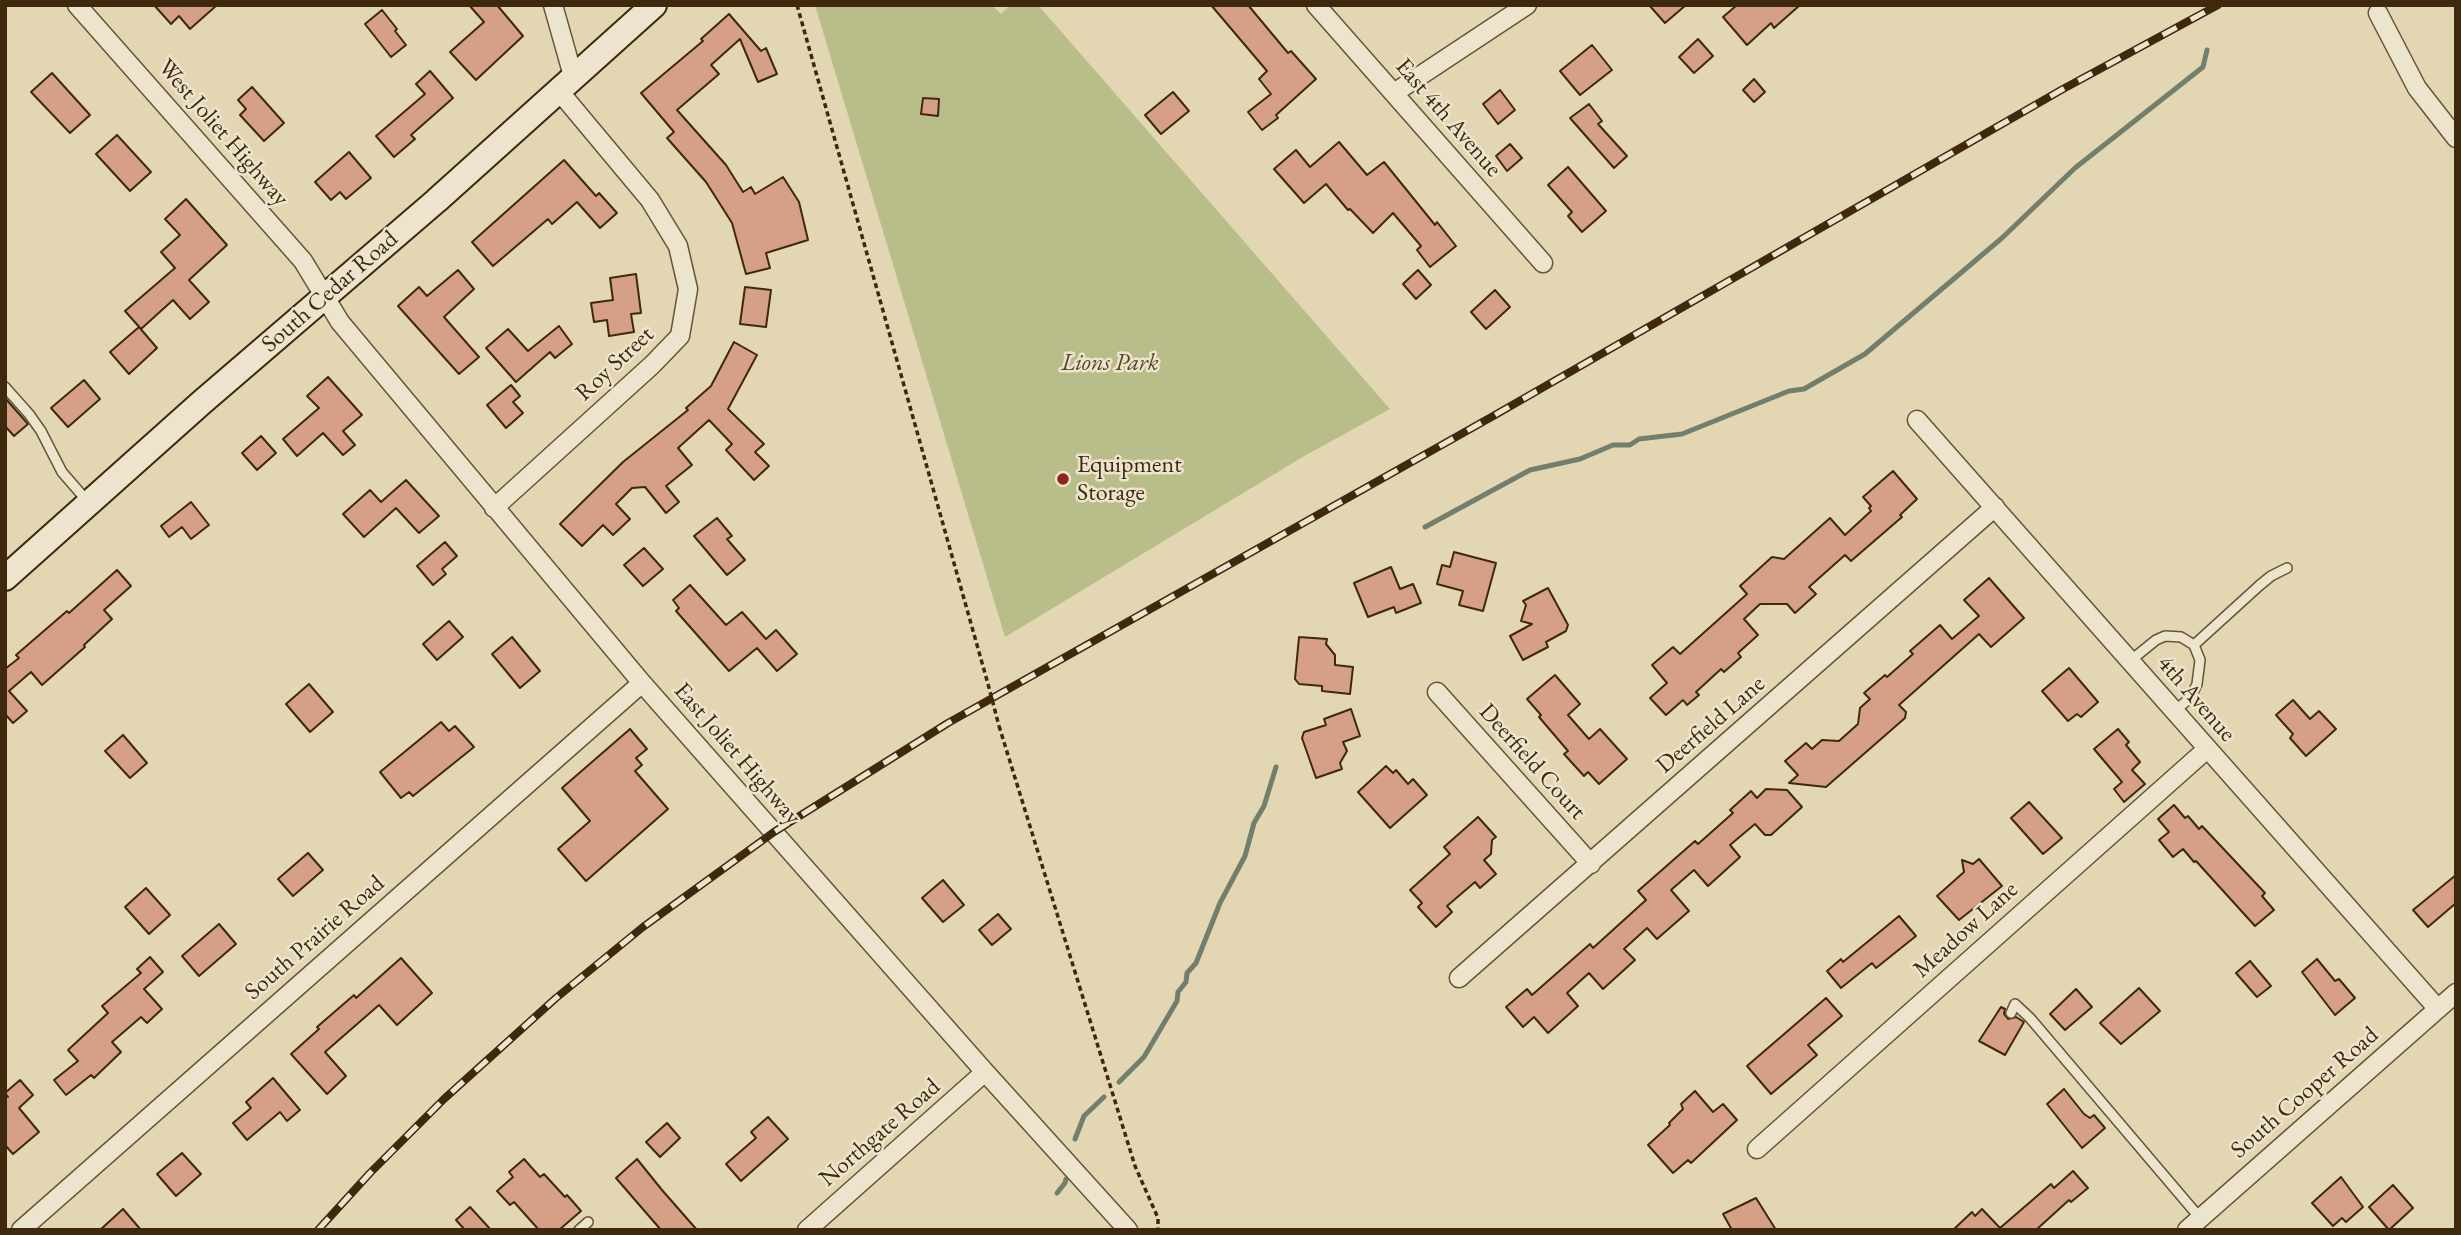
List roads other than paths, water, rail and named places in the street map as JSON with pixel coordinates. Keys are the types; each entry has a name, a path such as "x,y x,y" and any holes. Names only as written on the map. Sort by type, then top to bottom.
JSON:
{"main road":[{"name":"South Cedar Road","path":"5,578 654,5"}],"street":[{"name":"West Joliet Highway","path":"77,5 303,261 325,298"},
{"path":"553,5 566,83"},
{"name":"East 4th Avenue","path":"1316,5 1543,263"},
{"path":"1394,93 1527,5"},
{"path":"2378,13 2417,88 2453,129"},
{"name":"Roy Street","path":"494,508 652,365 680,336 688,289 678,246 650,200 566,83"},
{"name":"East Joliet Highway","path":"325,298 340,322 642,683 1128,1230"},
{"name":"4th Avenue","path":"1917,420 2438,1009"},
{"name":"Deerfield Lane","path":"1459,978 1995,508"},
{"name":"South Prairie Road","path":"21,1230 642,683"},
{"name":"Deerfield Court","path":"1437,692 1591,863"},
{"name":"Meadow Lane","path":"1757,1149 2207,749"},
{"name":"South Cooper Road","path":"2193,1224 2456,993"},
{"name":"Northgate Road","path":"807,1230 985,1072"}],"lane":[{"path":"5,387 29,414 62,472 89,503"},
{"path":"2194,645 2260,585 2287,568"},
{"path":"2130,661 2165,636 2181,637 2194,645 2200,660 2197,684 2191,697 2175,711"},
{"path":"2011,1013 2015,1004 2029,1018 2193,1224"},
{"path":"579,1230 588,1222"}],"waterway":[{"path":"1425,527 1530,470 1580,459 1613,445 1630,445 1639,439 1682,434 1789,391 1804,389 1865,354 2002,238 2075,168 2203,67 2207,50"},
{"path":"1119,1082 1144,1057 1177,1001 1187,973 1196,963 1220,903 1245,856 1254,823 1264,806 1276,767"},
{"path":"1075,1139 1084,1116 1104,1097"},
{"path":"1057,1193 1066,1179"}],"railway":[{"path":"318,1230 444,1099 556,998 643,927 774,832 948,723 1495,415 2063,89 2218,5"}],"place":[{"name":"Equipment Storage","path":"1063,479"}],"park label":[{"name":"Lions Park","path":"1110,363"}]}
